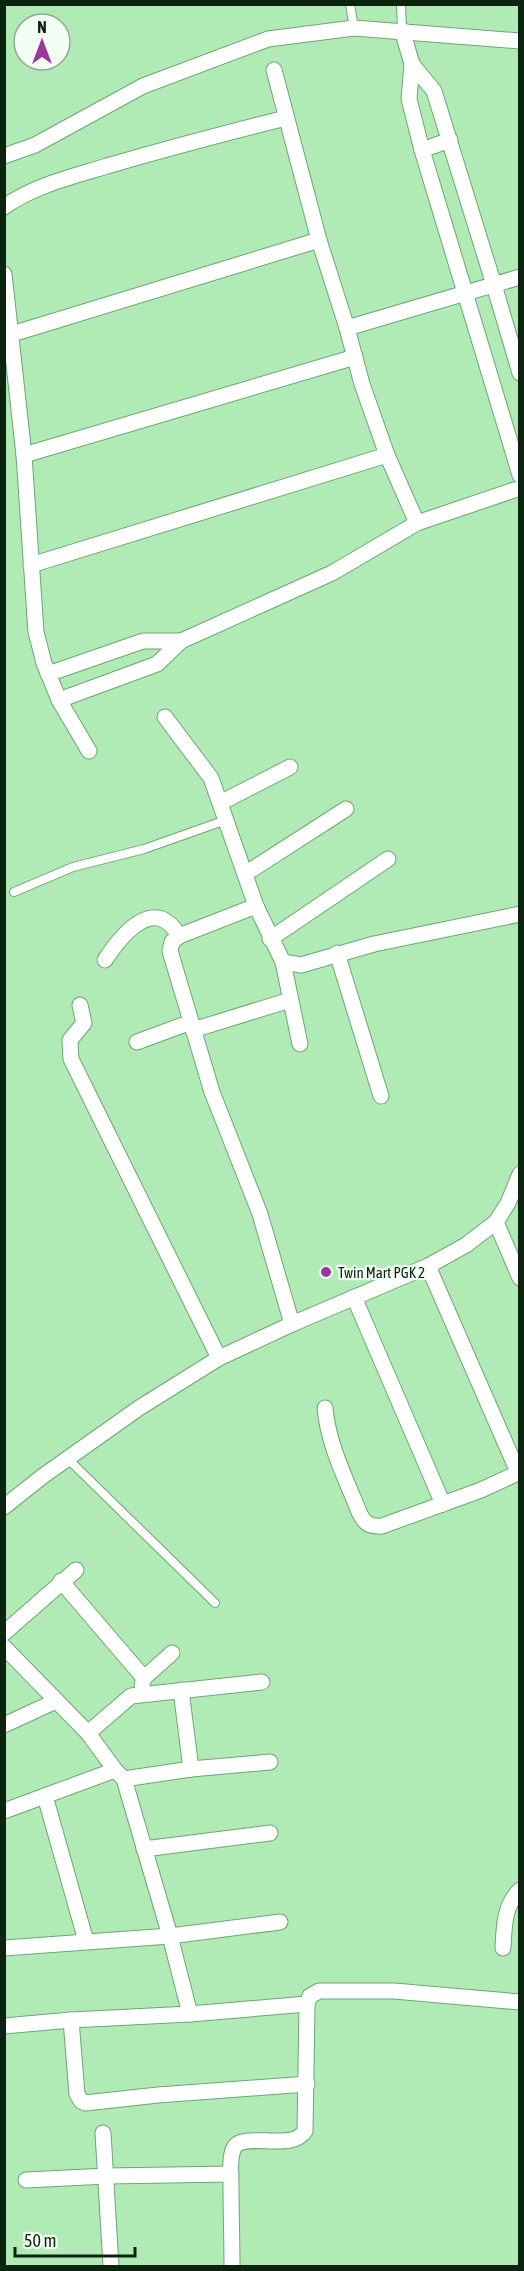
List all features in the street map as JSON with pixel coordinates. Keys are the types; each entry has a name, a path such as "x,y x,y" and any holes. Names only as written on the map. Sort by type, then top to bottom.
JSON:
{"street":[{"path":"4,156 35,145 143,86 268,39 354,28 519,41"},
{"path":"402,30 412,64 409,99 422,150 519,475"},
{"path":"412,64 434,91 519,373"},
{"path":"274,70 319,240 362,384 387,455 417,523"},
{"path":"4,207 51,183 151,153 286,118"},
{"path":"422,150 450,140"},
{"path":"12,334 319,240"},
{"path":"4,274 24,455 36,632 40,651 59,700 89,751"},
{"path":"347,328 519,277"},
{"path":"24,455 355,357"},
{"path":"32,565 387,455"},
{"path":"59,700 157,664 181,641 332,573 417,523 519,488"},
{"path":"48,674 143,641 181,641"},
{"path":"165,717 206,770 220,803 256,906 283,962 300,1044"},
{"path":"220,803 290,767"},
{"path":"245,874 346,809"},
{"path":"270,939 388,859"},
{"path":"256,906 180,936 171,942 170,951 212,1092 260,1214 292,1324"},
{"path":"283,962 301,964 337,953 519,914"},
{"path":"105,960 125,933 145,920 159,918 169,921 180,936"},
{"path":"337,953 381,1096"},
{"path":"137,1042 290,1000"},
{"path":"80,1005 84,1023 70,1040 71,1059 219,1358"},
{"path":"4,1507 139,1408 219,1358 428,1266 466,1245 496,1222 508,1203 519,1174"},
{"path":"496,1222 514,1253 519,1278"},
{"path":"325,1408 326,1422 332,1441 364,1522 375,1526 382,1526 482,1490 519,1472 428,1266"},
{"path":"354,1297 443,1504"},
{"path":"4,1633 76,1570"},
{"path":"62,1581 144,1678"},
{"path":"4,1647 88,1733 120,1774 170,1936 190,2014"},
{"path":"139,1694 144,1678 172,1653"},
{"path":"88,1733 127,1699 139,1694 262,1682"},
{"path":"181,1690 191,1769"},
{"path":"4,1725 56,1701"},
{"path":"4,1811 45,1796 120,1774 270,1762"},
{"path":"45,1796 86,1941"},
{"path":"144,1849 270,1833"},
{"path":"503,1948 507,1909 519,1890"},
{"path":"4,1948 170,1936 280,1923"},
{"path":"232,2266 233,2149 239,2143 291,2141 305,2131 307,2004 313,1993 319,1991 394,1991 519,2002"},
{"path":"4,2026 307,2004"},
{"path":"70,2020 77,2094 85,2103 307,2084"},
{"path":"103,2133 111,2266"},
{"path":"26,2180 231,2174"}],"lane":[{"path":"350,4 354,28"},
{"path":"401,4 402,30"},
{"path":"14,892 74,867 144,849 226,820"},
{"path":"68,1459 215,1603"}],"place":[{"name":"Twin Mart PGK 2","path":"326,1272"}]}
